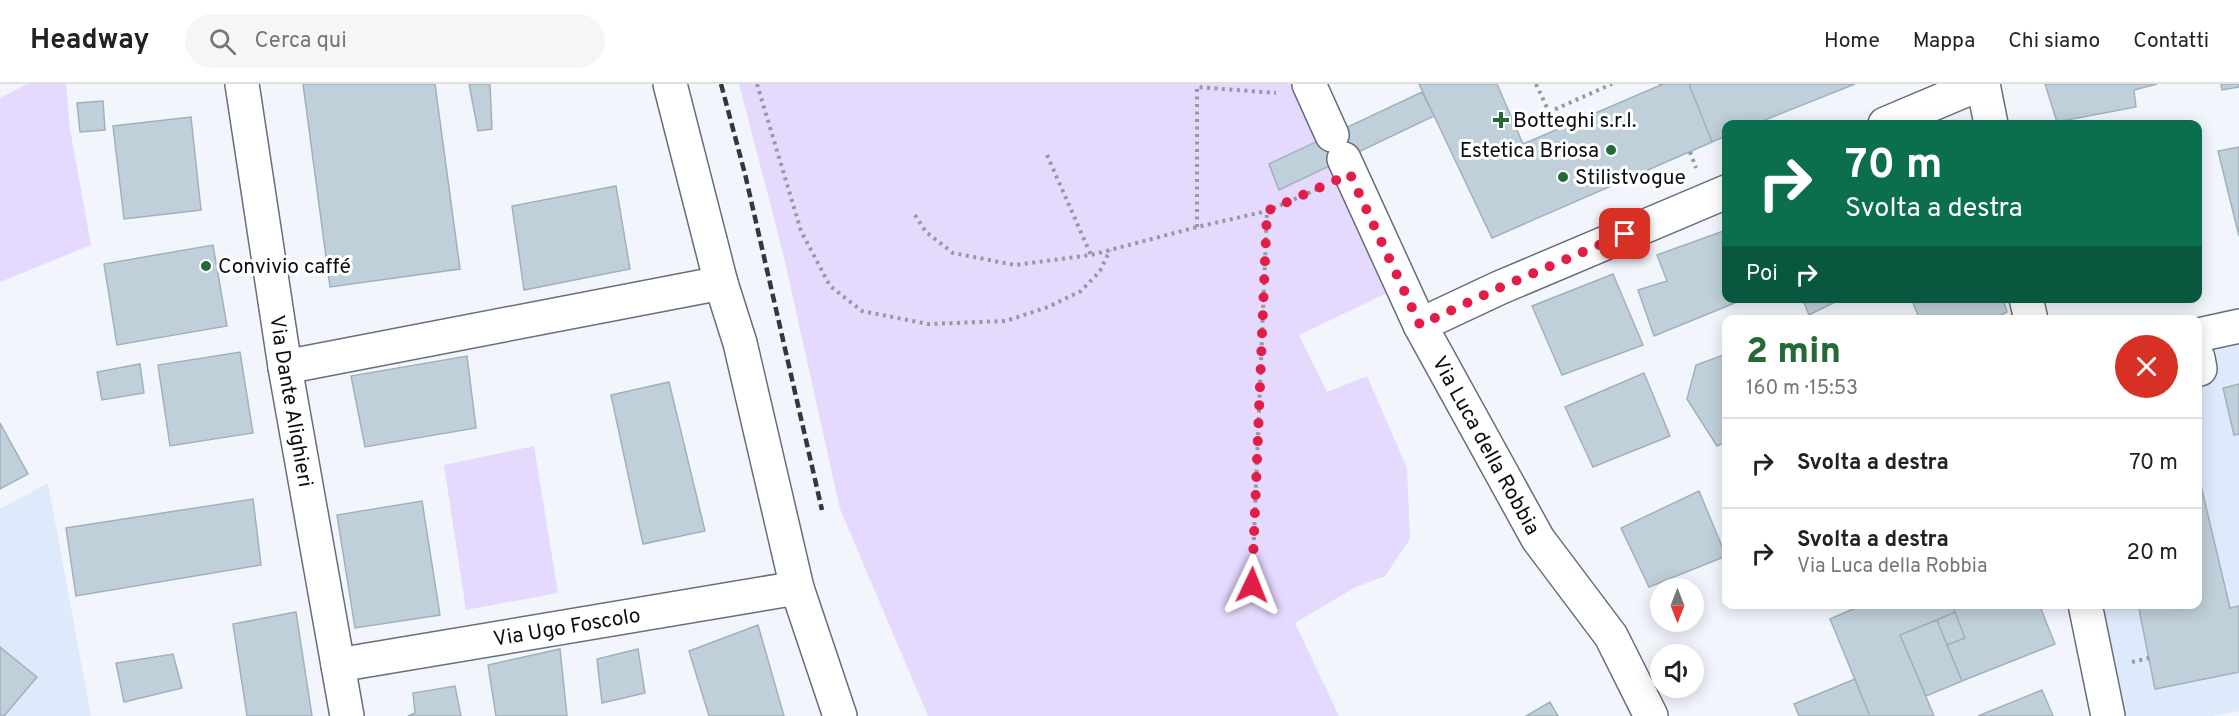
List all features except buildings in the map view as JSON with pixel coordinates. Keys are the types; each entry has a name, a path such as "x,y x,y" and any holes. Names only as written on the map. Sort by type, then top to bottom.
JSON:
{"street":[{"name":"Via Dante Alighieri","path":"242,84 285,367 347,716"},
{"path":"670,84 721,284 740,343 797,588 840,716"},
{"path":"1895,120 1982,84 1990,120"},
{"name":"Via Luca della Robbia","path":"1312,90 1420,325 1538,539 1611,636 1651,716"},
{"path":"1420,325 1499,288 1722,194"},
{"path":"285,367 721,284"},
{"path":"2202,334 2239,326"},
{"name":"Via Ugo Foscolo","path":"338,665 797,588"},
{"path":"2086,609 2108,716"}],"path":[{"path":"757,84 801,231 830,286 862,311 928,324 1006,321 1048,308 1081,291 1100,271 1110,250"},
{"path":"1536,84 1548,112 1612,84"},
{"path":"1197,227 1197,87 1312,90"},
{"path":"1047,155 1091,255"},
{"path":"915,215 926,232 953,253 1015,265 1091,255 1267,211 1342,156"},
{"path":"1252,585 1267,211"}],"shaded area":[{"path":"27,84 66,84 70,129 91,245 0,282 0,98"},
{"path":"739,84 1309,84 1332,135 1269,164 1279,190 1344,159 1402,286 1299,335 1327,392 1367,376 1407,468 1410,539 1385,576 1354,588 1295,623 1339,716 928,716 840,509 782,249"},
{"path":"2239,326 2239,711 2213,716 2108,716 2086,609 2202,609 2202,334"},
{"path":"534,446 558,593 466,610 444,465"},
{"path":"48,483 91,716 0,716 0,509"}],"railway":[{"path":"721,84 745,174 822,510"}],"place":[{"name":"Botteghi s.r.l.","path":"1501,120"},
{"name":"Estetica Briosa","path":"1611,150"},
{"name":"Stilistvogue","path":"1563,177"},
{"name":"Convivio caffé","path":"206,266"}],"route":[{"path":"1252,585 1267,211 1350,174 1420,325 1625,234"}]}
